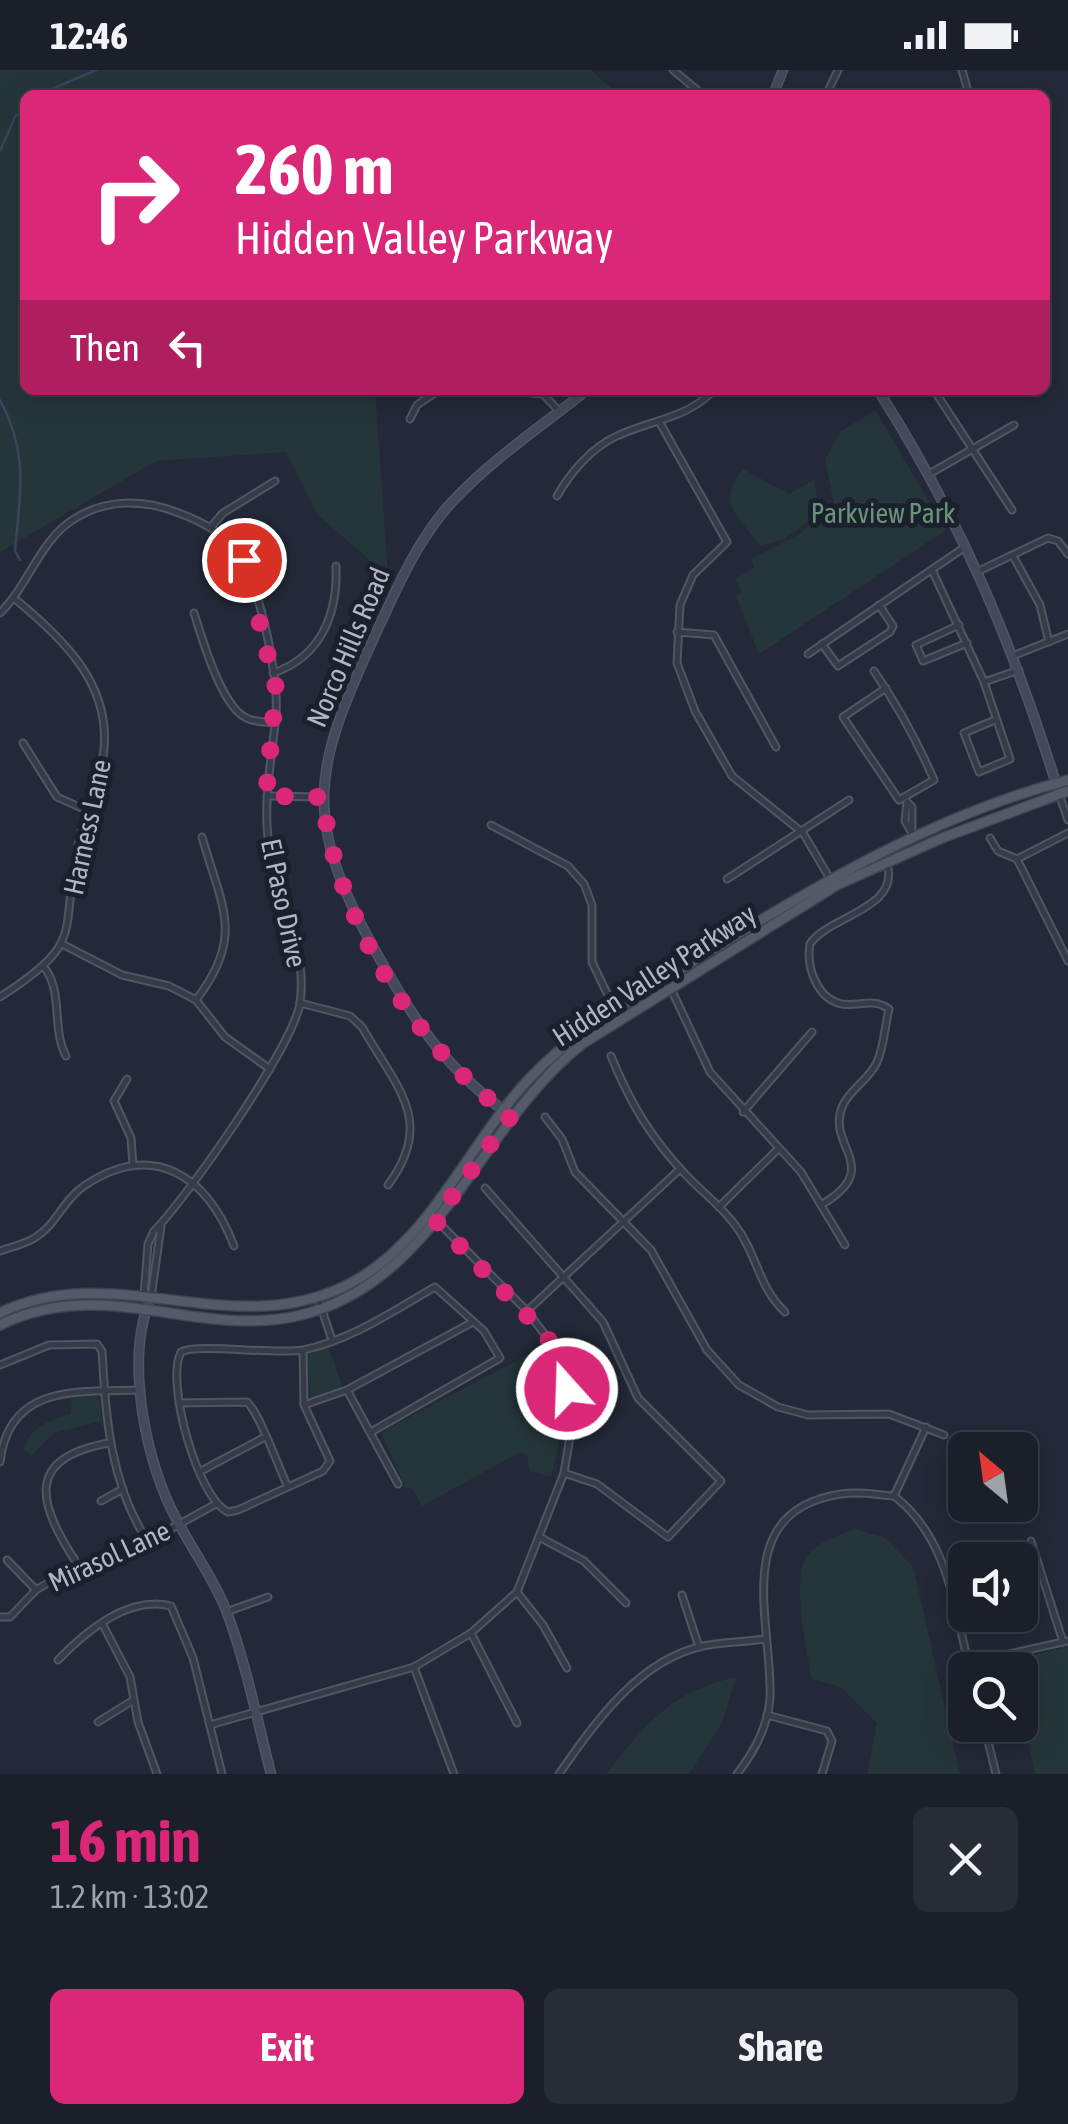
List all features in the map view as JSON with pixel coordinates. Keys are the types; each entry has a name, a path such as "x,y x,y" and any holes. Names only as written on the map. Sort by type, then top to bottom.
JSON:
{"main road":[{"path":"1061,789 1068,780"},
{"name":"Hidden Valley Parkway","path":"0,1313 56,1294 242,1310 320,1303 388,1272 553,1054 615,1010 829,877 913,835 1061,789"},
{"name":"Hidden Valley Parkway","path":"507,1113 566,1057 794,910 881,864 1061,789"},
{"path":"913,835 920,842 942,838"},
{"path":"794,910 798,902 825,886 829,877 881,864"},
{"name":"Hidden Valley Parkway","path":"0,1325 57,1304 147,1301"}],"street":[{"path":"678,72 697,90"},
{"path":"410,419 430,395"},
{"path":"545,395 560,412"},
{"name":"Norco Hills Road","path":"507,1113 448,1064 414,1022 339,880 330,852 323,797 334,729 416,549 472,481 581,395"},
{"path":"557,496 588,457 615,436 660,423 709,395"},
{"path":"881,395 931,473 1016,656 1068,820"},
{"path":"937,395 1012,510"},
{"path":"660,423 728,542 693,576 680,605 677,664 685,687 732,776 803,833 829,877"},
{"path":"931,473 974,452 1014,425"},
{"path":"211,526 223,513 276,480"},
{"name":"El Paso Drive","path":"0,614 56,535 89,511 140,503 172,510 211,526 234,548 249,572 273,672 275,723 266,796 271,860 298,951 300,1003 270,1069 162,1223 147,1301"},
{"path":"979,572 1053,538 1068,554"},
{"path":"808,654 967,545"},
{"path":"1013,556 1040,605 1050,642"},
{"path":"273,672 305,659 317,645 333,607 336,566"},
{"path":"932,570 984,682 1010,759 979,772 964,733 995,720"},
{"name":"Harness Lane","path":"14,598 72,650 99,701 105,735 104,757 75,860 64,944"},
{"path":"822,644 838,666 890,632 892,626 879,606"},
{"path":"194,613 216,673 237,711 247,718 275,723"},
{"path":"960,625 916,644 923,662 967,642"},
{"path":"676,632 714,635 776,747"},
{"path":"1016,656 1068,634"},
{"path":"984,682 1020,669"},
{"path":"874,671 886,688 912,732 934,780 906,800 899,800 843,717 886,688"},
{"path":"22,743 57,797 87,811"},
{"path":"266,796 323,797"},
{"path":"727,879 849,800"},
{"path":"906,800 913,835"},
{"path":"492,825 568,866 584,884 592,905 592,962 615,1010"},
{"path":"1018,859 1068,833"},
{"path":"196,1000 216,975 227,940 225,917 202,837"},
{"path":"990,838 998,851 1018,859 1068,961"},
{"path":"821,1205 845,1190 851,1178 852,1159 840,1122 841,1109 877,1064 889,1009 880,1002 848,1005 832,1000 809,966 810,944 826,926 878,899 888,882 881,864"},
{"path":"0,997 44,967 64,944 122,975 169,986 196,1000 225,1037 270,1069"},
{"path":"44,967 55,984 58,1038 66,1056"},
{"path":"670,988 710,1072 801,1172 845,1246"},
{"path":"300,1003 350,1016 362,1027 411,1117 409,1154 388,1185"},
{"path":"743,1112 812,1032"},
{"path":"612,1056 631,1107 680,1169 719,1207 750,1246 766,1294 785,1312"},
{"path":"127,1079 114,1102 131,1138 134,1165"},
{"path":"545,1117 562,1140 575,1172 651,1250 707,1350 740,1385 778,1407 808,1415 861,1411 926,1426 944,1436"},
{"path":"719,1207 777,1150"},
{"path":"0,1251 38,1237 80,1188 114,1169 134,1165 168,1169 208,1194 234,1246"},
{"path":"527,1312 626,1224 680,1169"},
{"path":"485,1188 603,1322 638,1398 722,1481 668,1536 597,1484 564,1473"},
{"path":"210,1725 414,1667 470,1633 517,1592 541,1538 564,1473 572,1430 560,1356 527,1312 431,1216"},
{"path":"303,1350 304,1405 330,1461 323,1471 228,1512 216,1504 178,1403 176,1374 181,1352 194,1348 246,1353 303,1350 332,1340 436,1287 491,1340 500,1358 371,1432"},
{"path":"147,1301 141,1390 155,1467 178,1524 211,1574 226,1612 271,1774"},
{"path":"320,1303 332,1340"},
{"path":"304,1405 348,1390 472,1322"},
{"path":"0,1365 49,1345 97,1344 102,1351 110,1443 123,1490 148,1542"},
{"path":"0,1462 2,1440 12,1420 28,1406 61,1394 141,1390"},
{"path":"348,1390 398,1484"},
{"path":"178,1403 247,1402 255,1409 263,1438 288,1485"},
{"path":"894,1496 926,1426"},
{"path":"201,1472 263,1438"},
{"path":"78,1565 46,1513 46,1484 65,1454 110,1443"},
{"path":"101,1500 123,1490"},
{"path":"738,1774 756,1748 768,1716 766,1553 799,1509 836,1494 894,1496 918,1514 942,1555 966,1652"},
{"name":"Mirasol Lane","path":"0,1617 10,1617 36,1590 78,1565 148,1542 216,1504"},
{"path":"541,1538 584,1561 626,1604"},
{"path":"7,1560 36,1590"},
{"path":"1023,1652 1065,1641 1038,1565"},
{"path":"517,1592 544,1625 567,1668"},
{"path":"682,1595 699,1647"},
{"path":"226,1612 268,1597"},
{"path":"58,1660 82,1635 133,1608 158,1603 171,1606 186,1634 222,1774"},
{"path":"102,1623 126,1666 132,1701 157,1774"},
{"path":"470,1633 517,1723"},
{"path":"558,1774 620,1694 660,1666 699,1647 765,1639"},
{"path":"414,1667 454,1774"},
{"path":"98,1722 132,1701"},
{"path":"768,1716 827,1731 832,1741 822,1774"},
{"path":"988,1742 996,1774"}],"green space":[{"path":"0,70 591,70 613,90 20,90 20,395 375,395 388,576 317,514 286,452 156,461 0,552"},
{"name":"Parkview Park","path":"875,410 946,530 759,654 736,596 742,593 736,579 754,567 751,559 799,534 835,508 825,460 841,431"},
{"path":"743,469 789,494 814,480 820,513 784,539 760,546 737,517 730,501"},
{"path":"328,1346 343,1388 310,1398 307,1355"},
{"path":"545,1346 557,1379 561,1410 551,1477 530,1471 527,1454 520,1452 422,1506 413,1489 405,1487 381,1432"},
{"path":"72,1396 99,1396 102,1421 54,1433 31,1456 24,1449 31,1434 42,1425 71,1414"},
{"path":"855,1529 885,1538 913,1567 948,1721 948,1742 953,1742 960,1774 867,1774 877,1723 841,1687 812,1679 800,1580 807,1556 829,1539"},
{"path":"1068,1647 1068,1774 1035,1774 1028,1742 1038,1742 1038,1654"},
{"path":"736,1677 722,1723 689,1774 606,1774 662,1712 694,1691"}],"waterway":[{"path":"50,90 96,70"},
{"path":"0,151 20,112"},
{"path":"0,400 19,456 15,551 20,560"}],"route":[{"path":"244,560 276,688 266,796 323,797 330,852 339,880 414,1022 448,1064 511,1116 435,1220 457,1238 543,1332 560,1356 567,1389"}]}
